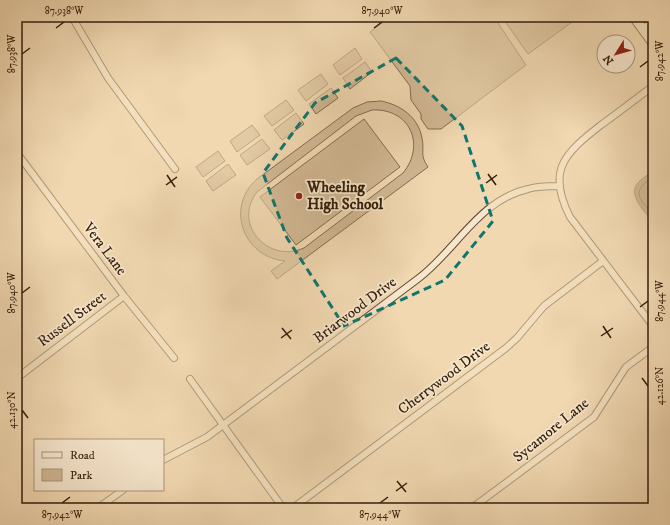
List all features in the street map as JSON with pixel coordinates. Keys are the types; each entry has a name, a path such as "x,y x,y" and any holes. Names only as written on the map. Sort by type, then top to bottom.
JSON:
{"main road":[{"path":"634,17 653,43"}],"street":[{"path":"72,17 108,78 175,169"},
{"path":"643,29 653,21"},
{"path":"653,86 574,147 563,164 560,172 559,186 562,201 570,217 653,326"},
{"name":"Vera Lane","path":"17,153 124,296 174,358"},
{"name":"Briarwood Drive","path":"164,459 208,437 426,273 479,216 496,204 509,195 520,191 537,187 559,186"},
{"name":"Cherrywood Drive","path":"293,508 506,348 517,338 544,306 603,260"},
{"name":"Russell Street","path":"17,378 124,296"},
{"name":"Sycamore Lane","path":"472,508 594,417 626,367 653,347"},
{"path":"190,379 222,426 283,508"},
{"path":"98,508 122,491"}],"highlighted area":[{"path":"396,58 462,126 493,221 445,280 344,326 287,238 263,173 315,103"}],"green space":[{"path":"390,17 494,17 526,65 441,129 428,129 421,119 421,114 411,100 410,86 370,32"},
{"path":"502,17 579,17 528,54"},
{"path":"355,48 362,59 340,75 333,65"},
{"path":"365,62 372,72 350,89 343,78"},
{"path":"321,74 328,84 306,101 298,90"},
{"path":"331,88 338,98 316,114 309,104"},
{"path":"286,100 294,110 272,126 264,116"},
{"path":"381,101 388,103 402,109 413,118 420,131 423,143 423,156 428,167 277,279 271,271 285,261 270,257 258,250 249,241 243,229 241,216 242,203 247,190 257,179 353,108 367,102","holes":["372,110 385,111 396,115 405,122 410,130 413,140 413,151 410,162 403,173 304,248 291,252 278,250 267,246 258,238 251,228 249,216 250,204 257,192 356,116"]},
{"path":"296,113 304,124 282,140 274,130"},
{"path":"364,119 400,167 296,245 260,197"},
{"path":"252,125 260,135 237,152 230,141"},
{"path":"262,139 270,149 247,165 240,155"},
{"path":"218,151 225,161 203,177 196,167"},
{"path":"228,164 236,175 213,191 206,181"}],"water":[{"path":"653,171 653,222 639,204 636,198 635,188 643,178"}],"place":[{"name":"Wheeling High School","path":"299,196"}]}
